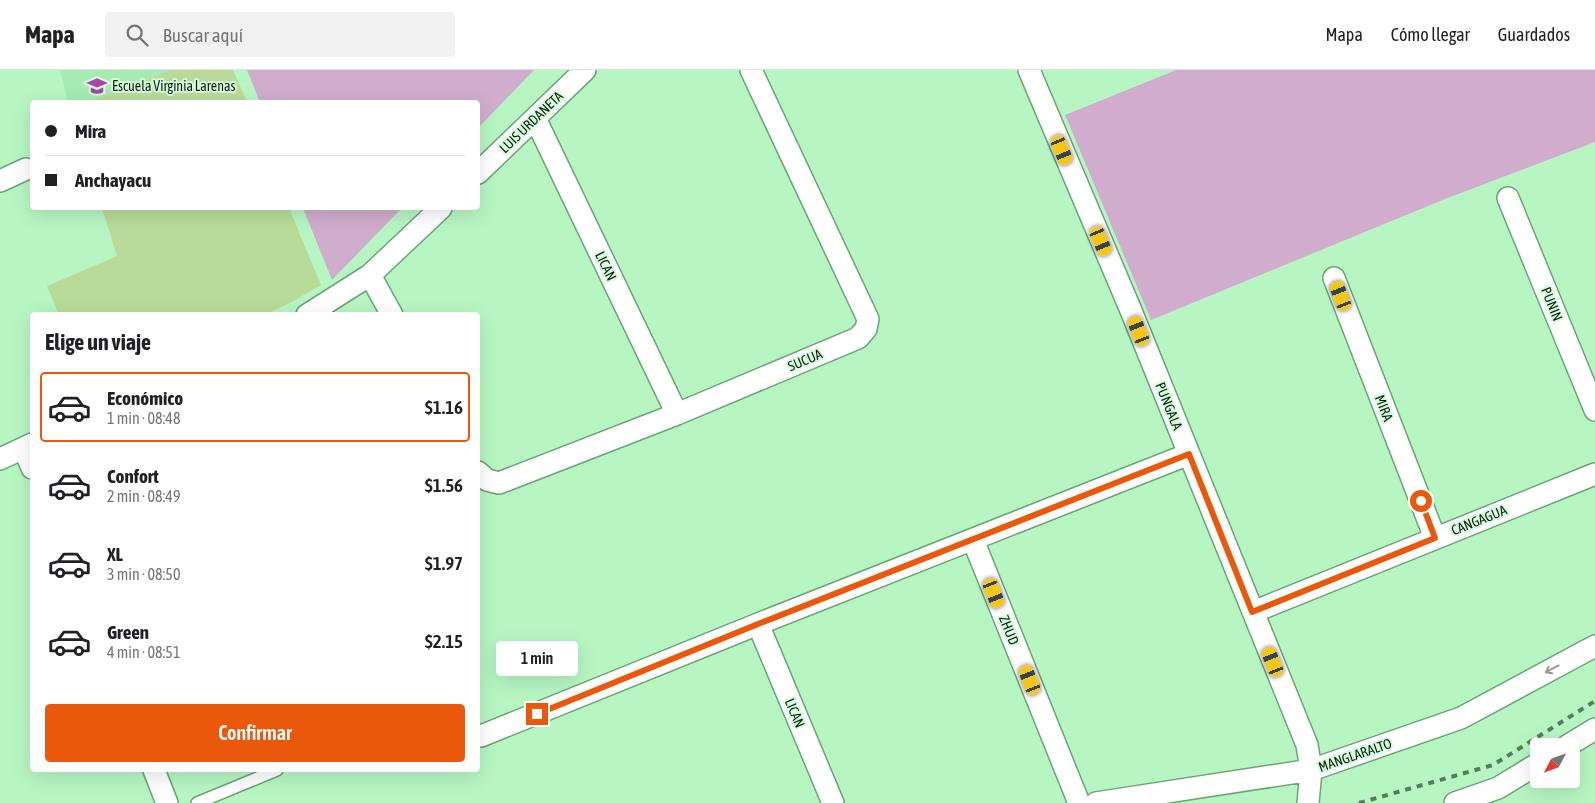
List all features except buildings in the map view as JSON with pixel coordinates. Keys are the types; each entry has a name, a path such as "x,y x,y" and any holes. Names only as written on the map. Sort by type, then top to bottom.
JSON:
{"street":[{"name":"LUIS URDANETA","path":"480,171 585,70"},
{"name":"SUCUA","path":"480,474 487,480 499,483 677,414 858,338 868,325 868,319 751,70"},
{"name":"PUNGALA","path":"1029,70 1132,313 1307,746 1311,770 1308,803"},
{"name":"LICAN","path":"535,118 677,414"},
{"path":"0,181 26,169"},
{"name":"PUNIN","path":"1508,198 1595,410"},
{"path":"312,312 370,275 439,210"},
{"path":"370,275 390,312"},
{"name":"MIRA","path":"1334,278 1435,538"},
{"path":"0,459 28,446"},
{"path":"481,736 758,624 1189,454"},
{"name":"CANGAGUA","path":"1252,612 1595,474"},
{"name":"ZHUD","path":"973,540 1079,803"},
{"name":"LICAN","path":"758,624 833,803"},
{"name":"MANGLARALTO","path":"1096,803 1311,770 1461,718 1595,646"},
{"path":"1580,738 1595,729"},
{"path":"1455,803 1498,788 1530,768"},
{"path":"155,772 167,803"}],"lane":[{"path":"197,803 272,772"}],"shaded area":[{"name":"Escuela Virginia Larenas","path":"60,70 171,70 94,100 68,100"},
{"path":"247,70 534,70 480,126 480,100 259,100"},
{"path":"1176,70 1595,70 1595,142 1445,199 1151,320 1065,115"},
{"path":"304,210 400,210 332,280"}],"railway":[{"path":"1359,803 1493,765 1595,701"}],"place":[{"name":"Escuela Virginia Larenas","path":"97,86"}],"route":[{"path":"537,714 758,624 1189,454 1252,612 1435,538 1421,501"}]}
